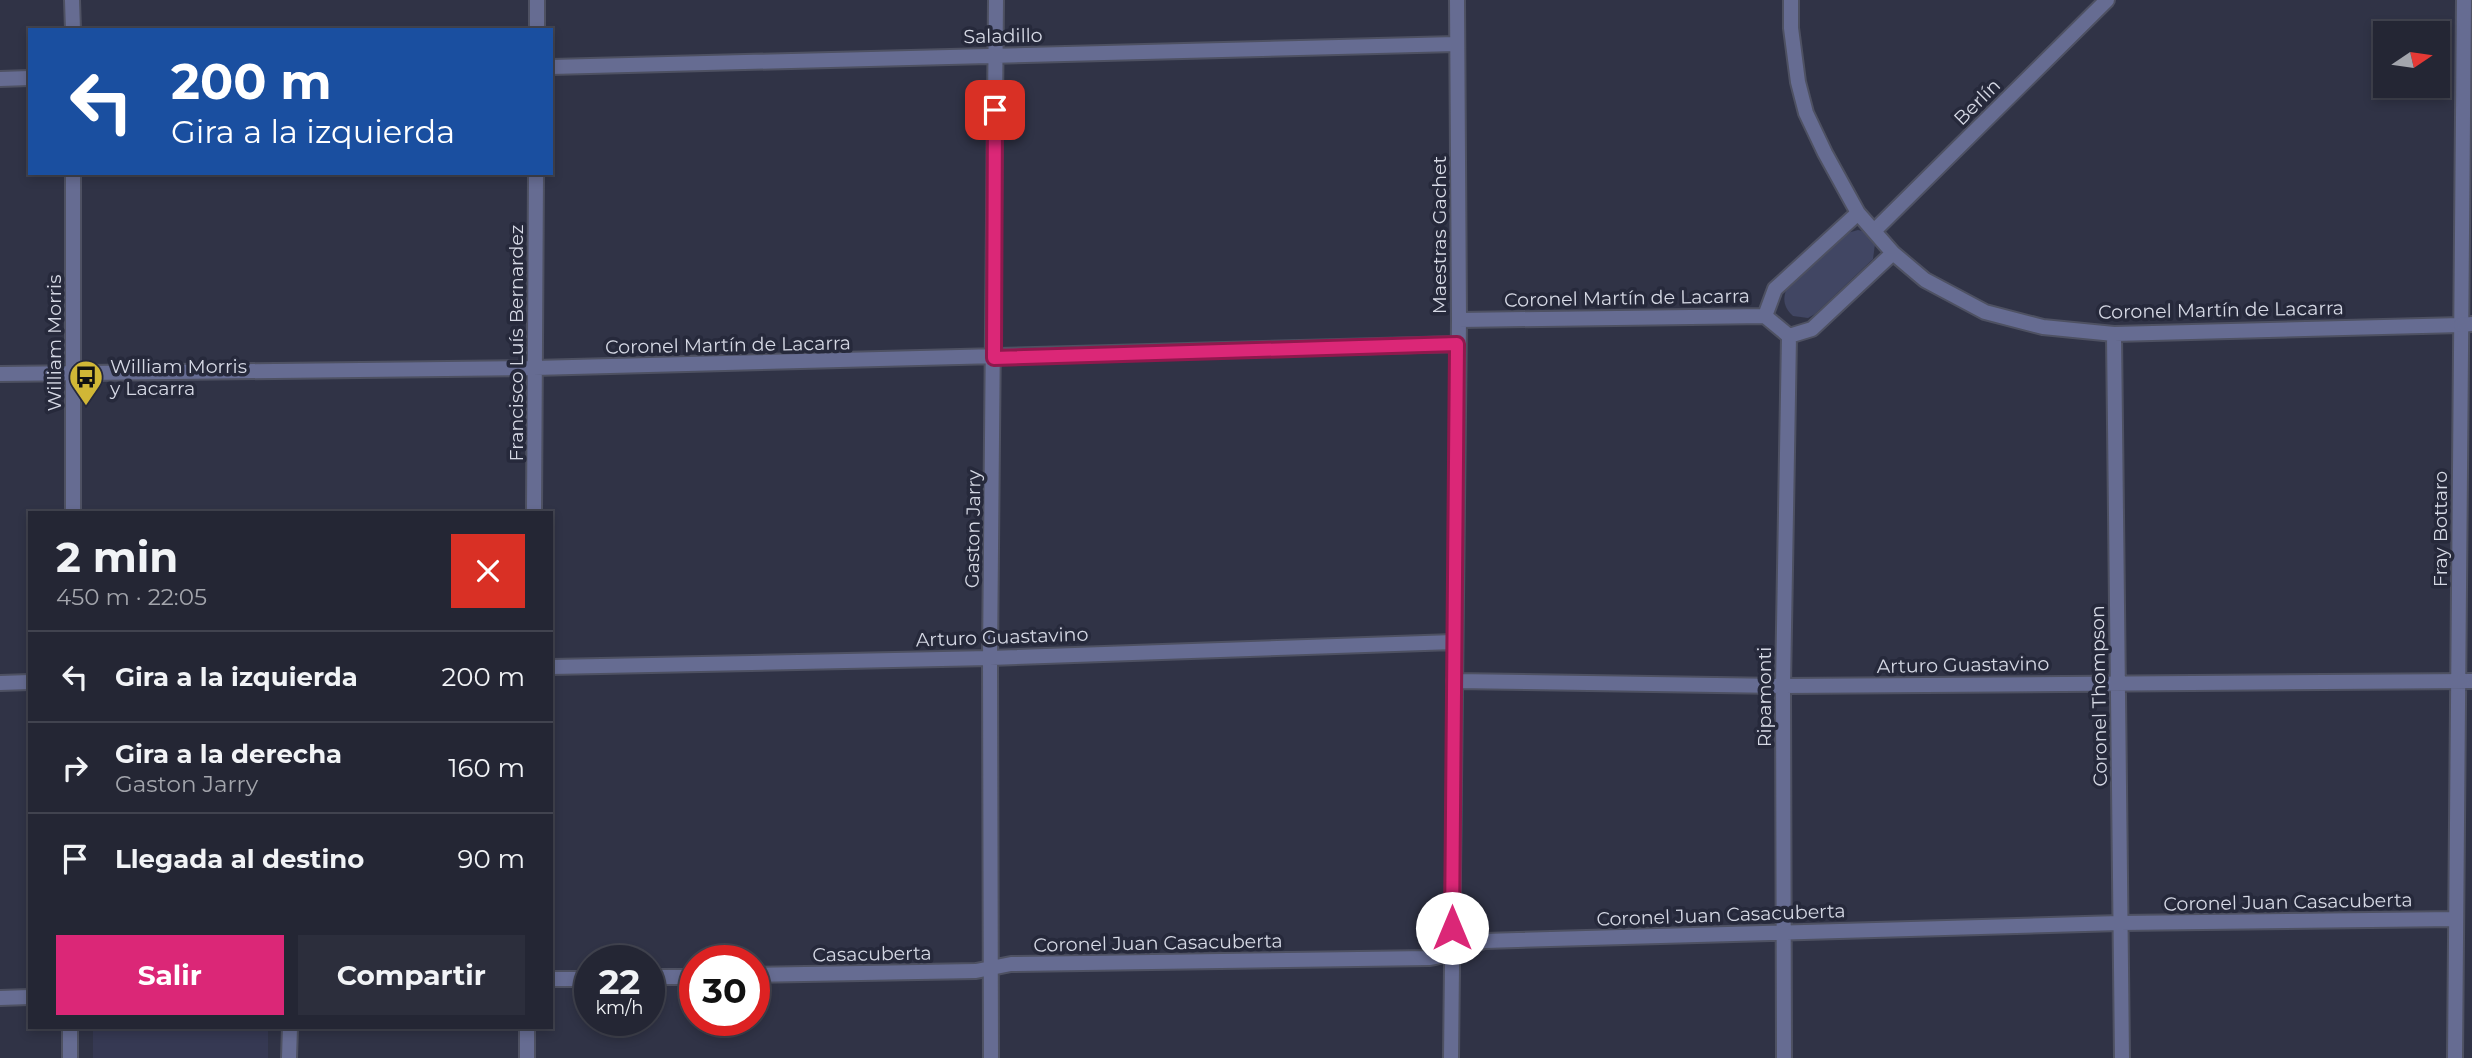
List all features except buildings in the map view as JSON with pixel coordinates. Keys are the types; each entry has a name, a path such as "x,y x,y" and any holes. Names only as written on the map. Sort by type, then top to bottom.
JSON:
{"street":[{"path":"72,0 73,28"},
{"path":"537,0 537,28"},
{"name":"Gaston Jarry","path":"991,1058 990,657 996,0"},
{"name":"Maestras Gachet","path":"1451,1058 1459,320 1457,0"},
{"path":"1791,0 1791,29 1798,82 1806,113 1858,213 1874,231"},
{"name":"Berlín","path":"1874,231 2107,0"},
{"name":"Fray Bottaro","path":"2455,1058 2456,919 2465,681 2468,36 2463,0"},
{"name":"Saladillo","path":"553,67 1457,44"},
{"path":"0,79 28,78"},
{"name":"William Morris","path":"73,175 73,511"},
{"name":"Francisco Luís Bernardez","path":"534,511 536,175"},
{"path":"1765,316 1775,289 1858,213"},
{"name":"Coronel Martín de Lacarra","path":"1874,231 1893,253 1925,280 1985,313 2043,327 2114,334 2467,324"},
{"path":"1789,336 1812,329 1893,253"},
{"name":"Coronel Martín de Lacarra","path":"1459,320 1765,316 1789,336"},
{"name":"Coronel Thompson","path":"2114,334 2122,1058"},
{"name":"Ripamonti","path":"1784,1058 1783,686 1789,336"},
{"name":"Coronel Martín de Lacarra","path":"0,374 534,368 1457,344"},
{"name":"Arturo Guastavino","path":"553,667 990,657 1454,642"},
{"name":"Arturo Guastavino","path":"1454,681 1783,686 2465,681"},
{"path":"0,683 28,682"},
{"name":"Coronel Juan Casacuberta","path":"991,969 1011,964 1429,958 1451,955 1483,941 2120,923 2456,919"},
{"name":"Casacuberta","path":"770,975 991,969"},
{"path":"553,979 574,979"},
{"path":"2456,990 2472,990"},
{"path":"0,998 28,997"},
{"path":"70,1029 70,1058"},
{"path":"289,1058 290,1029"},
{"path":"527,1029 527,1058"}],"shaded area":[{"path":"1858,230 1866,232 1875,244 1873,259 1815,314 1808,318 1793,316 1785,303 1787,288 1844,234"},
{"path":"93,1029 268,1029 268,1058 93,1058"}],"place":[{"name":"William Morris y Lacarra","path":"86,407"}],"route":[{"path":"995,110 994,358 1457,344 1452,928"}]}
